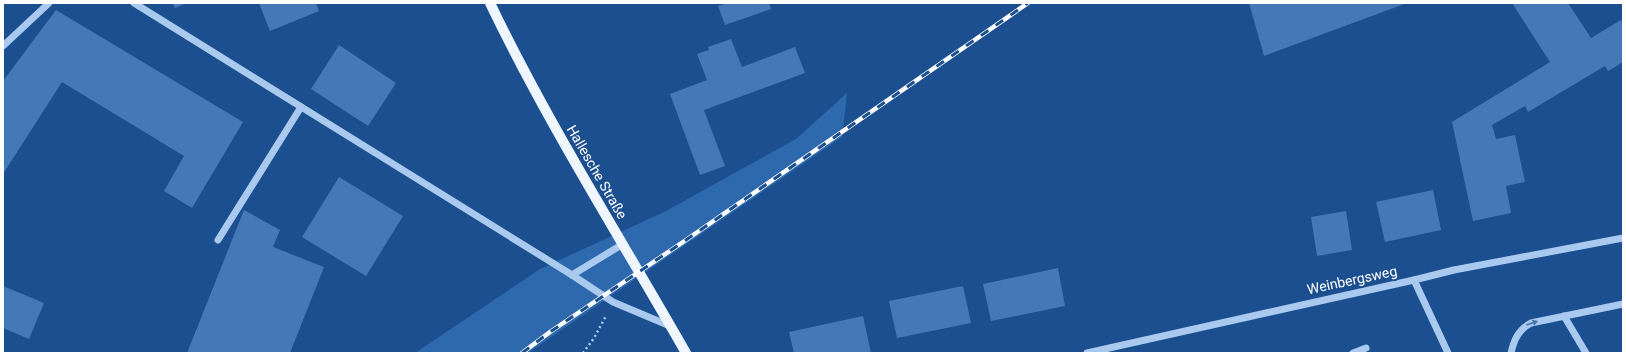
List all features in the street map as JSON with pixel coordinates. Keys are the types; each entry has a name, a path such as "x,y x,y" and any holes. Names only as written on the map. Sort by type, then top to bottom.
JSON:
{"main road":[{"name":"Hallesche Straße","path":"490,3 515,54 568,151 686,353"}],"street":[{"path":"3,46 49,3"},
{"path":"134,3 613,302 670,326"},
{"path":"218,240 301,107"},
{"name":"Weinbergsweg","path":"1087,353 1454,270 1623,238"},
{"path":"572,275 623,244"},
{"path":"1414,280 1448,353"},
{"path":"1511,353 1518,334 1523,327 1531,323 1623,304"},
{"path":"1564,316 1586,353"},
{"path":"1352,353 1366,348"}],"path":[{"path":"583,353 594,338 613,302"}],"shaded area":[{"path":"847,93 842,137 528,353 415,353 540,269 664,212 796,139"}],"building":[{"path":"173,3 187,3 175,8"},
{"path":"259,3 316,3 319,11 270,31"},
{"path":"727,3 769,3 771,9 725,25 718,6"},
{"path":"1249,3 1407,3 1264,56"},
{"path":"1512,3 1568,3 1591,38 1621,20 1623,23 1623,62 1608,71 1605,66 1528,112 1525,106 1492,125 1496,139 1515,135 1525,182 1506,186 1511,213 1473,221 1452,122 1550,62"},
{"path":"56,10 243,122 192,208 164,191 184,156 62,82 3,174 3,81"},
{"path":"731,39 742,67 795,47 805,73 704,110 725,166 700,175 670,94 707,80 697,54 709,50 708,47"},
{"path":"339,45 396,83 368,126 311,89"},
{"path":"339,177 403,216 366,276 302,237"},
{"path":"1433,190 1441,230 1385,242 1376,202"},
{"path":"244,210 280,230 273,247 324,267 290,353 187,353"},
{"path":"1346,211 1352,250 1317,256 1311,217"},
{"path":"1058,268 1065,306 991,321 983,284"},
{"path":"3,286 44,303 29,339 3,328"},
{"path":"963,286 971,323 897,338 889,301"},
{"path":"863,316 871,353 794,353 789,332"}],"railway":[{"path":"522,353 550,332 686,240 1028,3"}]}
